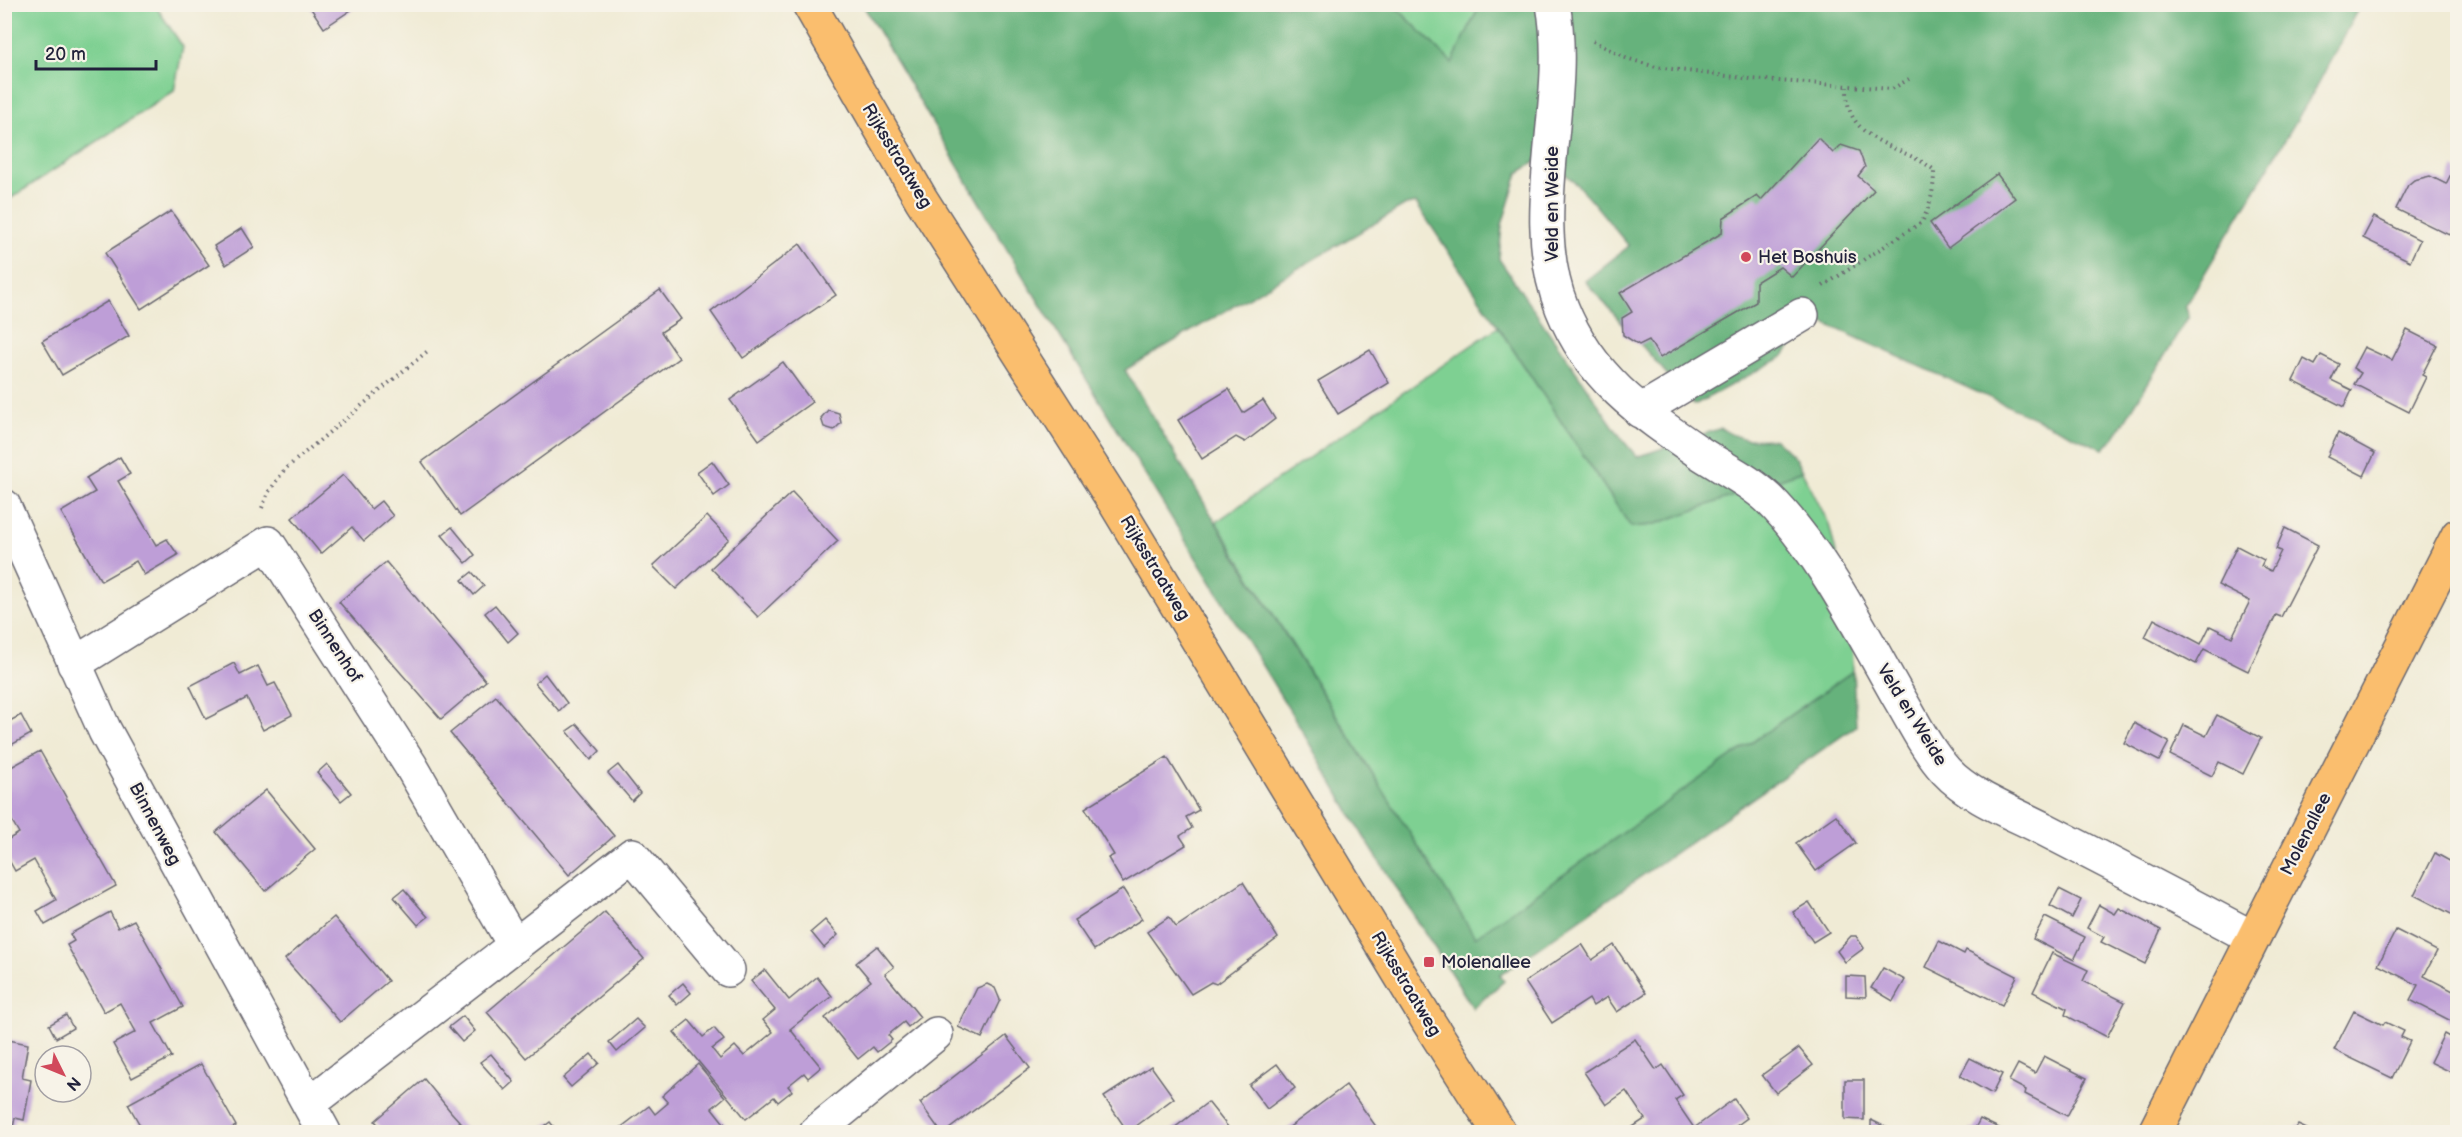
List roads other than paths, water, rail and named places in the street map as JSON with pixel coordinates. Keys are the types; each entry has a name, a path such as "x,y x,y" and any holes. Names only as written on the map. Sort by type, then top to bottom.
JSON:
{"main road":[{"name":"Rijksstraatweg","path":"808,4 921,199 1115,503 1428,1021 1499,1132"},
{"name":"Molenallee","path":"2155,1132 2457,535"}],"street":[{"name":"Veld en Weide","path":"1554,10 1558,41 1557,89 1549,192 1549,250 1553,277 1562,308 1604,379 1640,411 1768,498 1794,530 1854,617 1920,734 1949,774 1963,785 2009,811 2253,938"},
{"path":"1640,411 1803,315"},
{"name":"Binnenweg","path":"4,506 12,547 74,664 105,731 317,1118"},
{"name":"Binnenhof","path":"74,664 268,543 411,766 515,946"},
{"path":"317,1118 515,946 632,855 728,970"},
{"path":"816,1132 936,1034"}],"place":[{"name":"Het Boshuis","path":"1746,257"},
{"name":"Molenallee","path":"1429,962"}]}
